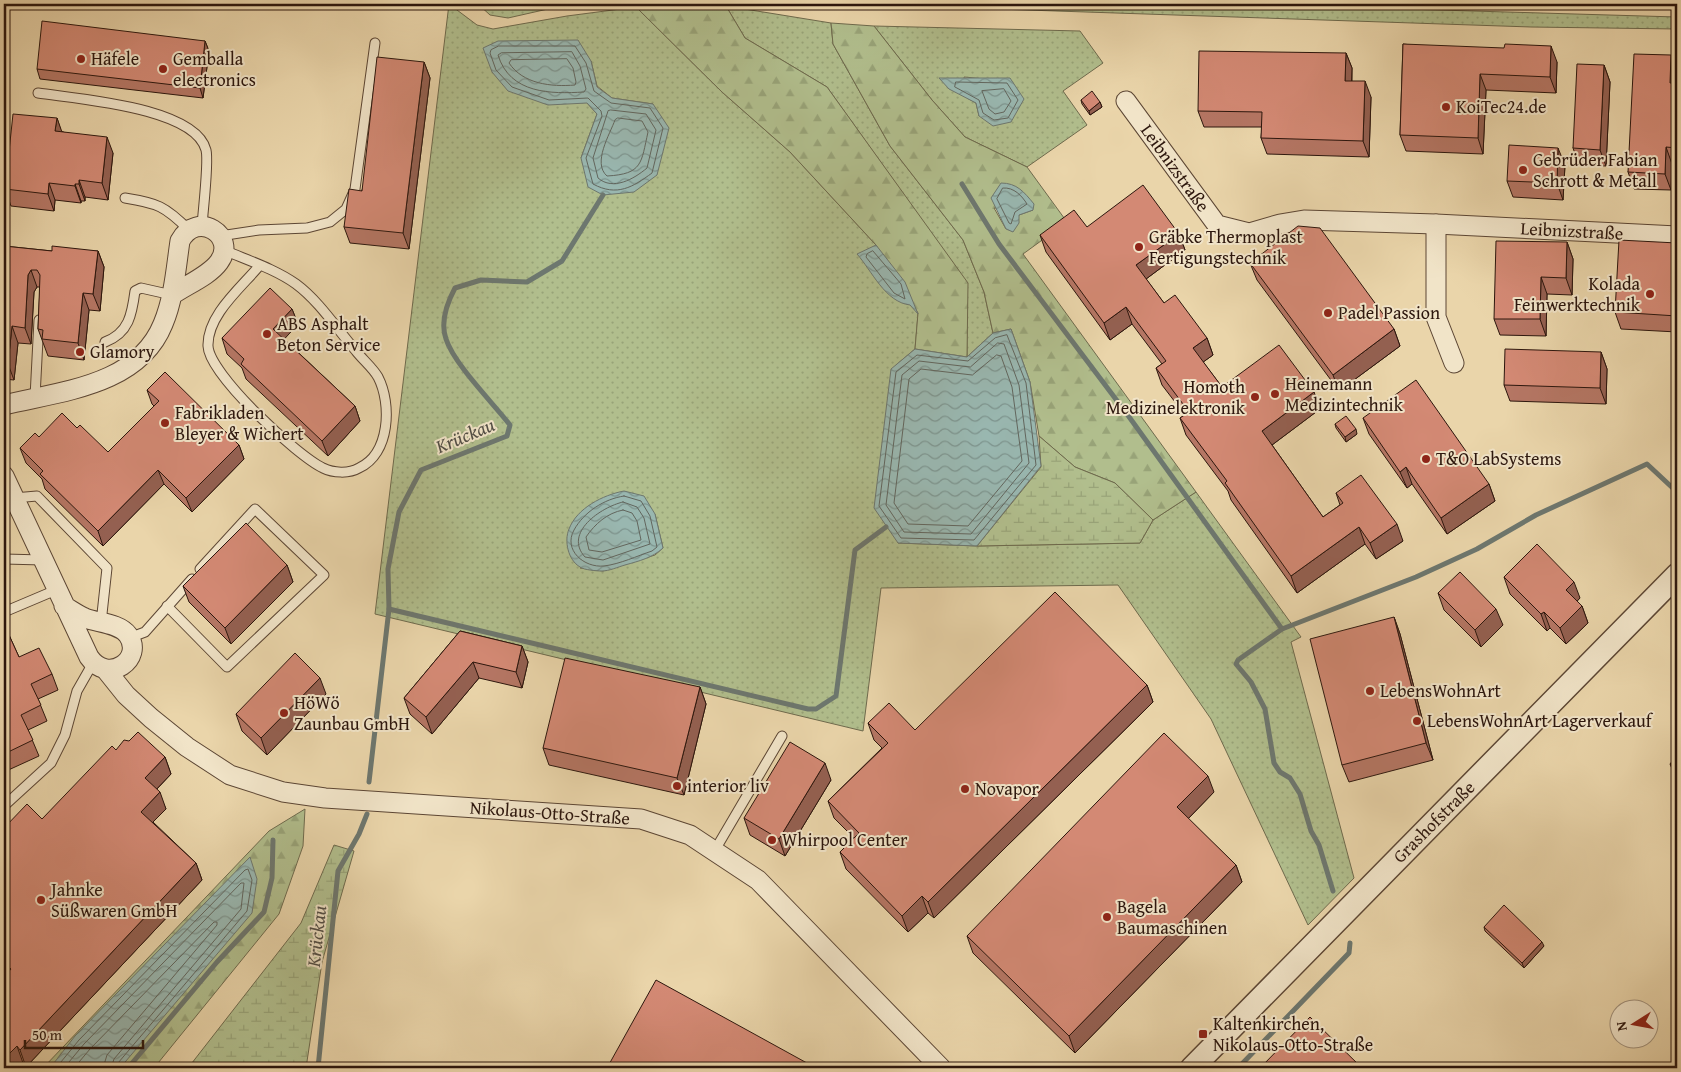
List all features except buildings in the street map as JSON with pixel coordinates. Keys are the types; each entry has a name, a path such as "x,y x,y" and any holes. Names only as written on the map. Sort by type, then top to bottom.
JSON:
{"street":[{"name":"Leibnizstraße","path":"1126,101 1217,225 1249,233 1280,224 1304,220 1436,224 1677,236"},
{"path":"1436,224 1436,318 1454,363"},
{"path":"4,405 114,376 135,363 153,344 164,323 172,295 180,241 195,228 215,231 222,243 218,264 172,295"},
{"name":"Nikolaus-Otto-Straße","path":"4,476 60,598 99,666 126,695 187,747 230,775 283,792 334,798 641,819 690,834 758,880 941,1068"},
{"name":"Grashofstraße","path":"1192,1068 1677,575"},
{"path":"60,598 86,618 123,630 130,638 132,649 126,663 113,670 99,666"}],"lane":[{"path":"222,243 259,230 307,228 330,222 346,209 355,189 375,43"},
{"path":"38,93 142,109 181,124 201,136 207,151 195,228 156,202 124,198"},
{"path":"222,243 296,284 377,377 385,398 386,419 383,441 372,459 359,469 341,472 324,469 310,461 296,450 228,384 212,360 208,347 214,324 222,309 260,265"},
{"path":"105,342 115,339 130,321 135,291 141,288 172,295"},
{"path":"35,397 39,309"},
{"path":"14,498 37,496 107,568 101,623"},
{"path":"130,638 145,632 167,606 255,509 324,575 227,667 167,606"},
{"path":"4,559 42,560"},
{"path":"4,612 60,598"},
{"path":"4,806 51,763 65,735 77,691 99,666"},
{"path":"715,850 782,736"}],"green space":[{"path":"449,4 477,25 493,29 567,16 636,7 722,92 790,152 876,245 905,282 918,314 915,349 896,365 898,543 977,546 1140,543 1153,520 1196,492 1301,637 1291,642 1354,878 1308,925 1211,719 1118,585 881,588 863,731 375,614","holes":["591,61 597,86 612,98 653,104 581,158 597,114 587,103","655,514 663,548 655,555 603,571 580,568"]},
{"path":"478,4 570,4 508,18 490,15"},
{"path":"848,4 1234,4 1677,17 1677,29 1531,27"},
{"path":"672,5 726,6 745,38 827,87 968,283 967,357 915,349 918,313 876,245 790,152 722,92 636,7"},
{"path":"726,6 831,23 833,44 890,146 963,240 984,292 993,333 967,357 967,283 827,87 745,38"},
{"path":"831,23 874,26 932,100 965,137 1027,167 1067,222 1023,254 1196,492 1153,520 1115,483 1075,467 1039,436 1030,382 1011,329 993,333 984,292 963,240 890,146 833,44","holes":["994,208 1033,210 1019,215 1006,229"]},
{"path":"874,26 1080,31 1103,63 1063,91 1087,125 1027,167 965,137 932,100","holes":["964,77 985,79 979,116 976,103 967,98"]},
{"path":"1039,436 1075,467 1115,483 1153,520 1140,543 977,546 1041,467"},
{"path":"305,809 303,846 279,914 154,1068 43,1068 269,831"},
{"path":"334,845 354,851 322,962 306,1068 188,1068 301,923"}],"water":[{"path":"578,40 591,61 597,87 612,98 653,104 669,128 657,175 634,192 603,195 588,187 581,158 597,114 587,103 548,105 508,91 492,72 483,48 498,41"},
{"path":"939,78 1010,78 1024,99 1011,122 993,126 979,116 976,103 949,89"},
{"path":"1001,183 1016,186 1034,204 1033,210 1019,215 1019,223 1013,232 1006,229 991,198"},
{"path":"876,245 905,282 918,314 910,305 901,303 886,292 857,254"},
{"path":"1011,329 1030,382 1041,466 977,546 898,543 874,508 891,369 915,349 967,357 993,333"},
{"path":"624,491 644,496 655,514 663,548 645,559 608,570 594,571 580,567 570,555 567,544 569,529 573,522 584,509 599,499"},
{"path":"250,857 257,879 252,913 120,1068 50,1068 75,1036"}],"waterway":[{"path":"962,184 999,244 1127,414 1282,629 1238,660 1236,664 1251,682 1265,709 1274,763 1280,772 1290,778 1300,794 1311,831 1319,845 1333,891"},
{"name":"Krückau","path":"369,782 389,609 388,569 399,512 421,470 507,436 510,425 465,371 450,349 444,333 444,319 449,300 455,288 481,280 527,282 562,261 603,195"},
{"path":"1282,629 1416,577 1477,549 1536,515 1647,464 1677,492"},
{"path":"389,609 808,709 816,709 836,696 855,550 886,527"},
{"name":"Krückau","path":"318,1068 338,871 359,834 367,814"},
{"path":"128,1068 217,962 264,912 272,878 273,840"},
{"path":"1238,1068 1349,953 1350,943"}],"place":[{"name":"Häfele","path":"81,59"},
{"name":"Gemballa electronics","path":"163,69"},
{"name":"KoiTec24.de","path":"1446,107"},
{"name":"Gebrüder Fabian Schrott & Metall","path":"1523,170"},
{"name":"Gräbke Thermoplast Fertigungstechnik","path":"1139,247"},
{"name":"Kolada Feinwerktechnik","path":"1650,294"},
{"name":"Padel Passion","path":"1328,313"},
{"name":"ABS Asphalt Beton Service","path":"267,334"},
{"name":"Glamory","path":"80,352"},
{"name":"Heinemann Medizintechnik","path":"1275,394"},
{"name":"Homoth Medizinelektronik","path":"1255,397"},
{"name":"Fabrikladen Bleyer & Wichert","path":"165,423"},
{"name":"T&O LabSystems","path":"1426,459"},
{"name":"LebensWohnArt","path":"1370,691"},
{"name":"HöWö Zaunbau GmbH","path":"284,713"},
{"name":"LebensWohnArt Lagerverkauf","path":"1417,721"},
{"name":"interior liv","path":"677,786"},
{"name":"Novapor","path":"965,789"},
{"name":"Whirpool Center","path":"772,840"},
{"name":"Jahnke Süßwaren GmbH","path":"41,900"},
{"name":"Bagela Baumaschinen","path":"1107,917"},
{"name":"Kaltenkirchen, Nikolaus-Otto-Straße","path":"1203,1034"}]}
